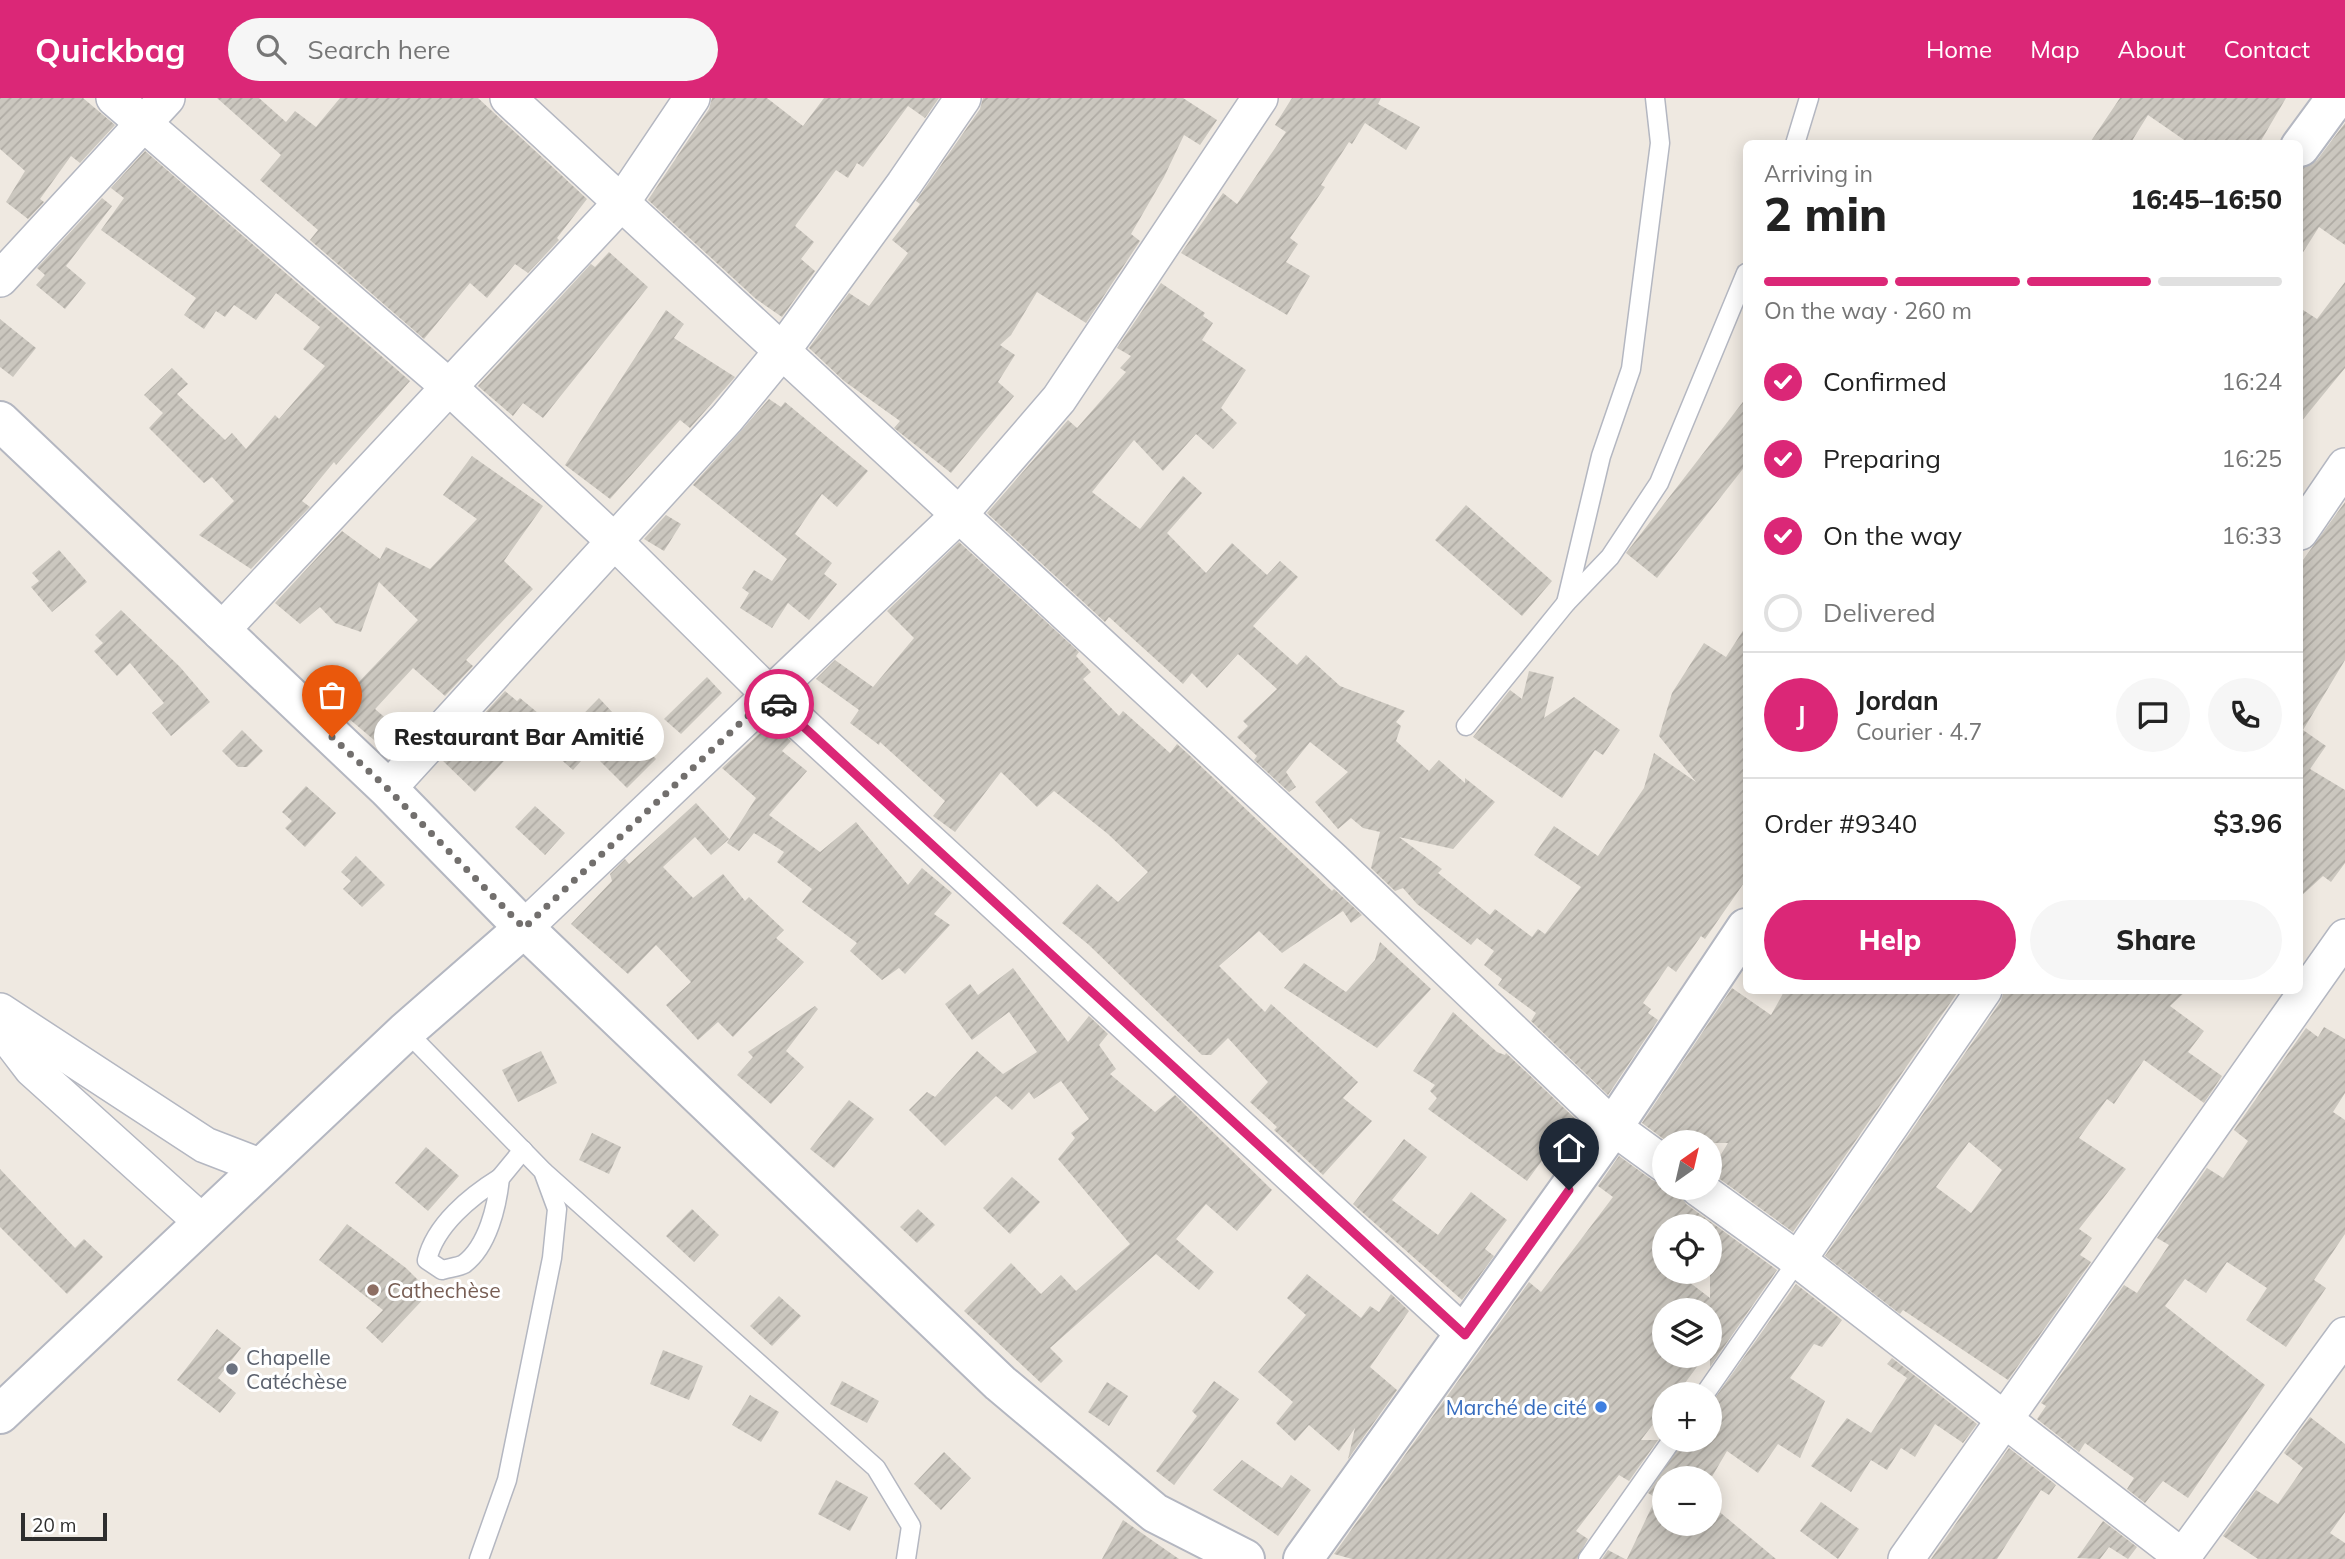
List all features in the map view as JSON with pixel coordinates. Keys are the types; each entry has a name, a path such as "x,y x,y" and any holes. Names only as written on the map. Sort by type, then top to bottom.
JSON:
{"street":[{"path":"114,98 142,125 448,386 613,540 770,695 1465,1335"},
{"path":"0,279 167,98"},
{"path":"508,98 1333,860 1613,1127 1652,1155"},
{"path":"220,632 622,202 692,98"},
{"path":"388,789 727,418 782,351 963,98"},
{"path":"0,1415 406,1031 524,928 958,516 1059,399 1259,98"},
{"path":"2303,143 2336,98"},
{"path":"0,421 388,789 524,928 1000,1383 1155,1513 1245,1559"},
{"path":"2303,528 2345,466"},
{"path":"1303,1559 1613,1127 1743,932"},
{"path":"1906,1559 2345,937"},
{"path":"1798,1259 1980,994"},
{"path":"0,1011 205,1145 262,1167"},
{"path":"0,1027 32,1069 203,1223"},
{"path":"1716,1200 1798,1259 2183,1558 2345,1335"}],"lane":[{"path":"1566,603 1601,456 1632,369 1660,143 1655,98"},
{"path":"1796,140 1809,98"},
{"path":"1466,726 1566,603 1610,557 1660,483 1743,280"},
{"path":"406,1031 543,1171 876,1468 911,1526 906,1559"},
{"path":"500,1178 497,1208 485,1237 463,1264 442,1270 427,1260 430,1243 474,1194 500,1178 523,1150"},
{"path":"479,1559 507,1480 552,1258 556,1209 543,1171"},
{"path":"1712,1382 1798,1259"},
{"path":"1588,1559 1664,1452"}],"building":[{"path":"0,98 83,98 115,125 80,163 71,156 40,199 44,202 28,219 6,202 25,171 0,149"},
{"path":"217,98 259,98 286,122 295,111 316,127 340,98 478,98 587,199 557,238 559,240 528,273 515,264 487,298 470,283 424,339 310,240 318,230 260,180 281,155"},
{"path":"712,98 767,98 803,126 824,98 939,98 925,118 908,106 863,167 857,163 848,178 836,170 795,226 814,242 801,259 815,271 782,317 756,299 648,200 709,109"},
{"path":"983,98 1183,98 1217,120 1200,145 1184,135 1164,177 1131,234 1140,241 1086,323 1037,292 1011,335 1000,345 1015,355 998,382 1014,396 951,473 894,428 900,421 844,381 809,348 849,293 869,306 908,253 892,240 920,204 916,201 980,109"},
{"path":"1292,98 1381,98 1378,104 1420,127 1406,150 1365,123 1352,144 1349,142 1321,185 1325,187 1290,238 1298,244 1286,262 1310,276 1287,315 1181,253 1223,193 1237,204 1286,132 1275,125"},
{"path":"2120,98 2286,98 2261,140 2184,140 2148,115 2132,140 2092,140"},
{"path":"2345,123 2345,245 2319,227 2303,252 2303,167 2317,160"},
{"path":"145,151 410,381 336,465 334,462 302,501 310,507 251,569 199,535 234,501 212,477 204,483 149,428 163,413 144,395 172,368 188,384 177,394 225,440 232,433 246,449 275,415 279,419 325,366 303,349 320,327 276,293 256,320 234,305 225,317 216,311 204,329 184,315 196,298 101,230 124,198 111,188"},
{"path":"102,198 112,206 66,266 86,283 65,309 36,285 45,275 37,268"},
{"path":"609,252 648,287 543,418 523,403 513,416 478,386 591,264 595,267"},
{"path":"2345,282 2345,368 2303,419 2303,310 2317,319"},
{"path":"1161,283 1205,313 1203,316 1213,323 1202,340 1246,370 1221,408 1237,423 1213,449 1196,434 1163,471 1134,440 1092,492 1140,529 1183,476 1202,493 1167,533 1206,573 1232,543 1267,575 1280,561 1298,577 1253,626 1297,665 1306,655 1340,686 1405,711 1396,722 1401,726 1396,741 1429,771 1439,760 1465,783 1465,778 1495,802 1453,849 1399,837 1442,869 1438,873 1490,915 1495,909 1532,937 1538,929 1545,934 1581,887 1534,855 1554,826 1598,856 1644,788 1654,753 1696,782 1659,736 1672,693 1704,643 1726,657 1743,631 1743,884 1705,939 1701,936 1676,972 1668,966 1643,1003 1651,1009 1648,1013 1658,1020 1608,1095 1531,1021 1536,1013 1498,985 1502,979 1484,965 1494,951 1477,938 1471,945 1417,904 1403,888 1395,891 1371,868 1380,832 1363,828 1351,818 1338,829 1315,802 1348,772 1310,742 1286,772 1296,787 1289,792 1254,760 1257,756 1237,737 1248,726 1243,721 1277,689 1238,654 1207,688 1192,673 1183,684 1109,617 1105,622 987,513 1068,420 1077,428 1126,372 1120,368 1131,356 1117,348"},
{"path":"666,310 684,324 674,338 735,377 690,428 680,420 610,499 565,465"},
{"path":"0,319 36,348 13,377 0,367"},
{"path":"769,399 781,407 785,402 868,471 837,507 822,494 795,534 832,563 824,574 837,584 809,620 788,603 772,628 740,608 749,593 742,588 754,570 772,581 787,559 693,485"},
{"path":"1743,402 1743,469 1657,578 1626,553"},
{"path":"472,456 543,506 504,561 533,589 466,660 473,666 445,696 413,668 375,709 396,727 380,745 335,707 418,620 379,582 361,632 335,623 320,607 300,624 275,603 342,531 380,559 386,547 430,569 477,519 443,495"},
{"path":"2345,502 2345,660 2303,730 2303,560"},
{"path":"1466,505 1552,581 1522,616 1435,540"},
{"path":"666,515 681,524 664,551 644,539"},
{"path":"959,542 1079,652 1076,656 1091,672 1083,679 1119,716 1123,711 1170,753 1177,744 1332,891 1334,889 1362,915 1351,923 1343,911 1282,953 1259,931 1219,966 1265,1012 1271,1004 1358,1082 1343,1098 1372,1121 1323,1175 1274,1130 1277,1127 1250,1102 1268,1082 1228,1038 1211,1055 1202,1055 1089,945 1062,923 1097,884 1118,902 1148,872 1108,834 1054,791 1037,807 1001,772 955,832 933,816 945,801 880,742 879,745 850,723 859,710 816,679 835,660 873,687 914,638 887,611"},
{"path":"59,550 87,582 52,612 31,587 39,581 32,573"},
{"path":"121,610 180,667 210,702 171,736 152,713 164,703 130,663 117,676 94,651 103,643 95,635"},
{"path":"1529,671 1554,677 1544,718 1574,697 1620,730 1603,755 1595,750 1562,798 1473,737 1510,690 1522,699"},
{"path":"707,677 722,693 681,734 664,719"},
{"path":"505,691 517,701 520,698 544,718 475,792 442,760"},
{"path":"599,698 656,759 627,788 590,751 573,770 549,749"},
{"path":"771,723 791,741 782,751 807,771 769,815 820,852 856,822 908,885 922,868 952,893 934,914 950,925 905,974 899,968 882,980 850,951 857,943 802,902 812,889 777,862 784,852 754,833 739,851 727,843 756,798 722,768"},
{"path":"242,730 263,751 247,767 238,767 222,751"},
{"path":"2303,730 2326,746 2310,769 2345,790 2345,863 2331,882 2323,876 2303,894"},
{"path":"306,786 336,813 305,847 285,828 292,821 282,812"},
{"path":"696,803 729,839 711,855 695,837 663,867 693,898 723,874 745,901 749,897 784,930 776,938 804,962 733,1037 718,1022 698,1040 666,1005 691,982 656,945 628,974 571,924 612,881 610,874 625,859 629,864"},
{"path":"535,806 565,833 545,855 515,827"},
{"path":"356,856 385,885 362,907 343,889 351,881 341,872"},
{"path":"1380,942 1431,989 1377,1048 1284,988 1304,963 1346,992 1375,960"},
{"path":"1013,968 1068,1042 1089,1016 1108,1034 1099,1045 1116,1069 1110,1074 1155,1112 1175,1095 1272,1190 1237,1231 1206,1204 1176,1239 1214,1272 1199,1290 1156,1254 1050,1348 1063,1361 1041,1383 964,1311 1011,1263 1041,1294 1061,1275 1076,1291 1130,1244 1058,1159 1075,1138 1071,1133 1089,1119 1061,1081 1034,1099 1029,1092 1012,1110 996,1096 945,1146 909,1110 927,1092 935,1097 977,1051 1003,1074 1037,1052 1009,1012 972,1040 945,1004 970,984 978,995"},
{"path":"1732,988 1771,1015 1783,994 1956,994 1793,1232 1722,1181 1722,1153 1728,1143 1722,1143 1722,1130 1652,1130 1642,1123"},
{"path":"2003,994 2183,994 2170,1006 2204,1031 2188,1052 2222,1076 2204,1103 2144,1060 2114,1104 2107,1099 2079,1138 2126,1169 2079,1229 2092,1238 2080,1255 2091,1262 2008,1380 1903,1310 1900,1314 1825,1256 2001,1001","holes":["1969,1142 2002,1170 1971,1213 1936,1187"]},
{"path":"815,1006 818,1009 786,1051 804,1067 771,1104 737,1075 753,1057 748,1052"},
{"path":"1453,1012 1497,1052 1506,1053 1585,1128 1562,1160 1549,1151 1527,1181 1428,1109 1437,1098 1430,1091 1435,1085 1413,1071"},
{"path":"2324,1027 2345,1039 2345,1093 2333,1112 2345,1120 2345,1234 2314,1280 2326,1288 2286,1347 2246,1320 2267,1288 2227,1262 2206,1293 2185,1279 2165,1306 2265,1385 2188,1498 2163,1481 2145,1503 2127,1489 2134,1478 2085,1443 2079,1452 2037,1419 2046,1406 2041,1403 2124,1285 2137,1293 2169,1245 2157,1238 2207,1168 2223,1178 2248,1141 2234,1130 2306,1028 2318,1037"},
{"path":"541,1051 557,1083 518,1102 502,1070"},
{"path":"849,1100 874,1119 834,1168 810,1149"},
{"path":"592,1133 621,1147 609,1174 579,1160"},
{"path":"1404,1139 1427,1157 1392,1200 1438,1235 1471,1192 1507,1220 1485,1249 1494,1256 1462,1300 1353,1204"},
{"path":"426,1147 459,1176 428,1211 395,1183"},
{"path":"1619,1156 1652,1180 1652,1200 1684,1200 1700,1214 1652,1214 1652,1284 1692,1284 1710,1298 1652,1298 1652,1368 1696,1368 1686,1382 1652,1382 1652,1426 1641,1440 1652,1440 1652,1448 1629,1481 1619,1475 1576,1531 1588,1539 1577,1559 1352,1559 1334,1554 1529,1282 1541,1292 1613,1197 1598,1186"},
{"path":"0,1169 75,1248 84,1239 103,1257 67,1294 0,1227"},
{"path":"1012,1177 1040,1202 1010,1234 983,1208"},
{"path":"692,1209 719,1235 694,1262 666,1236"},
{"path":"918,1209 935,1225 917,1243 900,1227"},
{"path":"347,1224 406,1268 430,1292 382,1343 366,1328 383,1310 319,1260"},
{"path":"1722,1230 1777,1270 1722,1350 1722,1298 1710,1298 1710,1284 1722,1284"},
{"path":"1307,1274 1361,1318 1370,1306 1379,1312 1391,1294 1409,1311 1370,1367 1397,1390 1348,1459 1355,1428 1339,1451 1309,1425 1295,1441 1276,1423 1293,1402 1258,1372 1306,1315 1287,1298"},
{"path":"1796,1284 1842,1320 1822,1347 1814,1344 1790,1378 1825,1401 1800,1458 1778,1444 1758,1473 1727,1451 1718,1466 1666,1466 1675,1452 1722,1452 1722,1388"},
{"path":"779,1296 801,1316 772,1346 750,1326"},
{"path":"217,1329 241,1348 218,1378 236,1393 220,1413 177,1380"},
{"path":"663,1350 703,1366 689,1400 650,1384"},
{"path":"1892,1358 1977,1424 1963,1443 1935,1424 1915,1457 1901,1448 1887,1470 1871,1460 1851,1492 1811,1466 1847,1418 1871,1433 1907,1378 1887,1364"},
{"path":"842,1381 879,1401 867,1423 830,1404"},
{"path":"1214,1381 1239,1399 1174,1485 1156,1471 1197,1416 1192,1411"},
{"path":"1107,1382 1128,1396 1109,1426 1088,1412"},
{"path":"750,1395 779,1412 761,1442 732,1425"},
{"path":"2310,1417 2345,1444 2345,1512 2330,1533 2345,1543 2345,1559 2258,1559 2223,1536 2256,1490 2278,1504 2303,1468 2284,1453"},
{"path":"2009,1448 2056,1485 2049,1495 2041,1490 1997,1559 1931,1559"},
{"path":"944,1452 971,1478 941,1510 914,1484"},
{"path":"1242,1460 1282,1488 1291,1475 1311,1490 1278,1536 1213,1490"},
{"path":"836,1480 868,1497 850,1531 818,1514"},
{"path":"1821,1502 1859,1529 1838,1559 1800,1531"},
{"path":"1652,1506 1652,1536 1722,1536 1722,1514 1776,1559 1627,1559"},
{"path":"1123,1520 1179,1559 1102,1559"},
{"path":"2103,1521 2137,1547 2128,1559 2109,1547 2100,1559 2077,1558"},
{"path":"1608,1550 1625,1559 1602,1559"}],"way so far":[{"path":"332,737 388,789 524,928 770,695 779,704"}],"place":[{"name":"Restaurant Bar Amitié","path":"332,737"},
{"name":"Cathechèse","path":"373,1290"},
{"name":"Chapelle Catéchèse","path":"232,1369"},
{"name":"Marché de cité","path":"1601,1407"}],"route":[{"path":"779,704 1465,1335 1569,1190"}]}
